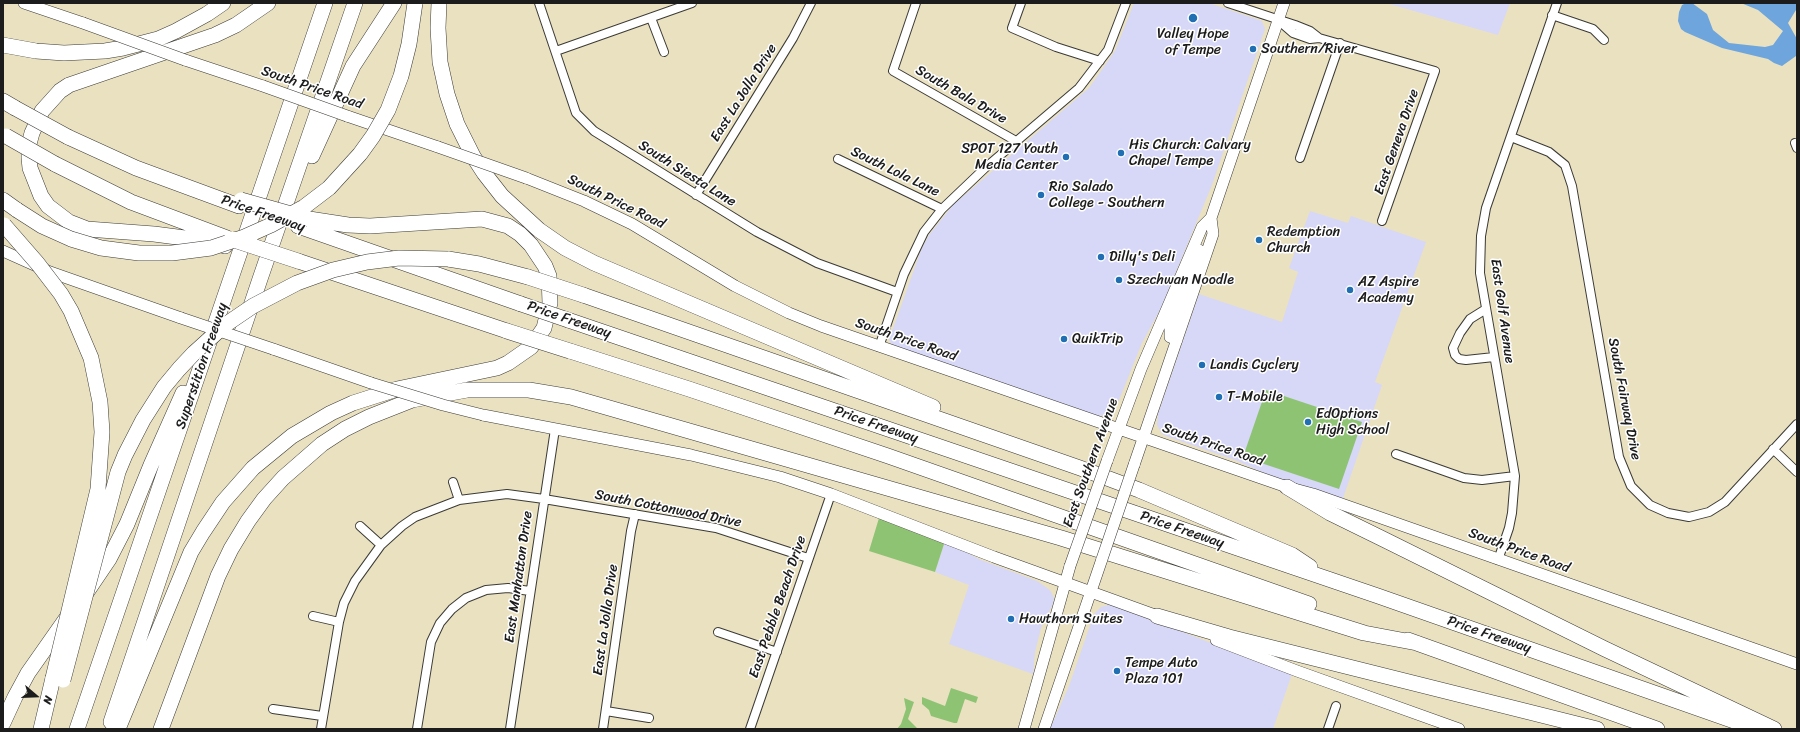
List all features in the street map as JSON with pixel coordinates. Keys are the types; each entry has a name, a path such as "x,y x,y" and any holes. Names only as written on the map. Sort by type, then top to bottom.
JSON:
{"highway":[{"path":"3,44 36,51 64,53 105,51 123,48 158,39 176,31 224,3"},
{"path":"228,243 161,235 87,229 69,222 48,206 41,196 30,168 28,158 30,144 32,133 42,111 60,91 69,85 215,35 236,25 268,3"},
{"name":"Superstition Freeway","path":"77,729 325,3"},
{"name":"Superstition Freeway","path":"109,729 260,279 355,3"},
{"path":"260,279 343,85 353,66 394,3"},
{"path":"3,200 42,226 71,239 101,248 139,253 172,253 211,248 271,226 304,207 328,188 350,165 373,136 388,110 399,82 409,44 415,3"},
{"path":"439,3 438,28 440,62 447,94 457,124 473,156 484,173 502,196 539,230 565,248 594,263 973,424 989,435"},
{"name":"Price Freeway","path":"9,105 68,137 136,168 304,223 521,304 1328,578 1756,729"},
{"name":"Price Freeway","path":"4,135 55,164 131,202 228,243 689,389 888,456 1657,729"},
{"path":"118,729 191,552 223,502 253,468 297,433 331,412 352,403 397,389 497,368 508,364 531,347 544,328 550,303 549,276 545,266 531,245 520,234 508,226 482,219 370,226 304,223"},
{"path":"4,224 62,294 91,358 100,402 102,432 98,489 58,679 50,729"},
{"path":"41,729 58,679 118,472 143,420 164,387 194,353 225,326 253,306 297,283 333,270 367,262 399,258 448,259 479,264 528,277 583,295 989,435 1138,490 1292,555 1328,578"},
{"path":"3,723 15,697 35,661 91,587 119,540 220,313"},
{"path":"161,729 218,576 231,549 248,521 264,499 283,478 322,444 345,429 369,417 412,400 467,390 529,390 578,399 1068,540 1364,633 1417,644"},
{"path":"1287,487 1330,513 1380,538 1611,652 1774,729"},
{"path":"1157,616 1229,637 1597,729"}],"main road":[{"name":"South Price Road","path":"24,3 526,178 584,201 632,224 735,286 789,313 879,347 1287,487 1313,494 1797,664"},
{"name":"East Southern Avenue","path":"1044,729 1213,234 1211,218 1284,3"},
{"name":"East Southern Avenue","path":"1024,729 1070,566 1118,429 1202,227 1211,218"},
{"path":"1177,340 1170,337 1170,329 1198,254 1202,227"},
{"path":"3,251 50,272 181,318 371,383 443,405 484,415 719,461 780,477 831,494 1065,583 1157,616 1297,671 1459,729"}],"street":[{"name":"South Siesta Lane","path":"539,3 576,113 594,131 757,232 817,263 898,292"},
{"path":"556,52 692,3"},
{"name":"East La Jolla Drive","path":"696,195 793,38 811,3"},
{"name":"South Bala Drive","path":"916,3 893,71 1016,141"},
{"path":"1021,3 1012,28 1056,47 1100,61"},
{"path":"879,347 910,261 924,232 942,209 985,168 1079,88 1100,61 1112,40 1126,3"},
{"path":"1228,3 1310,31 1319,38 1340,43 1300,158"},
{"name":"East Golf Avenue","path":"1498,560 1509,528 1512,513 1515,476 1480,273 1481,236 1486,208 1557,3"},
{"path":"1552,15 1594,29 1604,40"},
{"path":"650,18 664,52"},
{"name":"East Geneva Drive","path":"1340,43 1435,71 1382,221"},
{"name":"South Fairway Drive","path":"1511,137 1549,152 1565,165 1572,186 1620,457 1631,486 1650,505 1668,513 1688,517 1709,512 1725,502 1797,424"},
{"name":"South Lola Lane","path":"838,159 942,209"},
{"path":"1486,309 1470,320 1460,333 1452,348 1454,356 1459,359 1466,360 1494,357"},
{"name":"East Manhatton Drive","path":"510,729 555,429"},
{"path":"1773,449 1797,472"},
{"path":"1396,454 1464,478 1482,480 1515,476"},
{"path":"452,482 458,500"},
{"name":"South Cottonwood Drive","path":"321,729 339,622 344,603 355,581 381,545 402,526 415,517 458,500 507,494 635,514 716,528 808,558"},
{"name":"East Pebble Beach Drive","path":"750,729 831,494"},
{"name":"East La Jolla Drive","path":"603,729 631,531 635,514"},
{"path":"360,526 381,545"},
{"path":"417,729 430,648 440,623 452,609 466,598 486,590 508,588 530,591"},
{"path":"313,616 339,622"},
{"path":"718,632 777,652"},
{"path":"1328,729 1336,706"},
{"path":"273,709 322,716"},
{"path":"606,711 649,718"}],"shaded area":[{"path":"1134,3 1209,3 1262,21 1265,29 1212,185 1161,308 1142,343 1115,410 1111,414 1098,416 892,345 889,340 921,250 929,235 953,205 1089,88 1115,51"},
{"path":"1386,3 1510,3 1498,35"},
{"path":"1310,211 1348,223 1351,216 1426,242 1375,382 1382,385 1342,501 1271,476 1235,460 1166,436 1162,434 1157,425 1158,414 1199,294 1282,322 1298,272 1289,268"},
{"path":"945,541 981,560 1037,581 1050,590 1054,598 1053,604 1041,628 1035,652 1033,674 949,644 969,585 935,572"},
{"path":"1108,605 1115,606 1292,674 1273,729 1050,729 1069,686 1094,614 1101,607"}],"green space":[{"path":"1266,390 1362,422 1339,489 1243,457"},
{"path":"879,518 945,541 935,572 869,551"},
{"path":"951,688 978,697 976,703 965,699 957,723 931,716 929,710 922,704 922,697 945,706"},
{"path":"904,698 914,702 908,719 918,729 897,729 901,724 906,709"}],"water":[{"path":"1692,3 1707,14 1713,30 1729,43 1765,47 1773,45 1783,31 1758,10 1741,3 1797,3 1796,10 1788,23 1797,39 1796,56 1782,66 1768,59 1722,48 1685,32 1681,29 1678,21 1679,12 1682,5"}],"place":[{"name":"Valley Hope of Tempe","path":"1193,18"},
{"name":"Southern/River","path":"1253,49"},
{"name":"His Church: Calvary Chapel Tempe","path":"1121,153"},
{"name":"SPOT 127 Youth Media Center","path":"1066,157"},
{"name":"Rio Salado College - Southern","path":"1041,195"},
{"name":"Redemption Church","path":"1259,240"},
{"name":"Dilly's Deli","path":"1101,257"},
{"name":"Szechwan Noodle","path":"1119,280"},
{"name":"AZ Aspire Academy","path":"1350,290"},
{"name":"QuikTrip","path":"1064,339"},
{"name":"Landis Cyclery","path":"1202,365"},
{"name":"T-Mobile","path":"1219,397"},
{"name":"EdOptions High School","path":"1308,422"},
{"name":"Hawthorn Suites","path":"1011,619"},
{"name":"Tempe Auto Plaza 101","path":"1117,671"}]}
